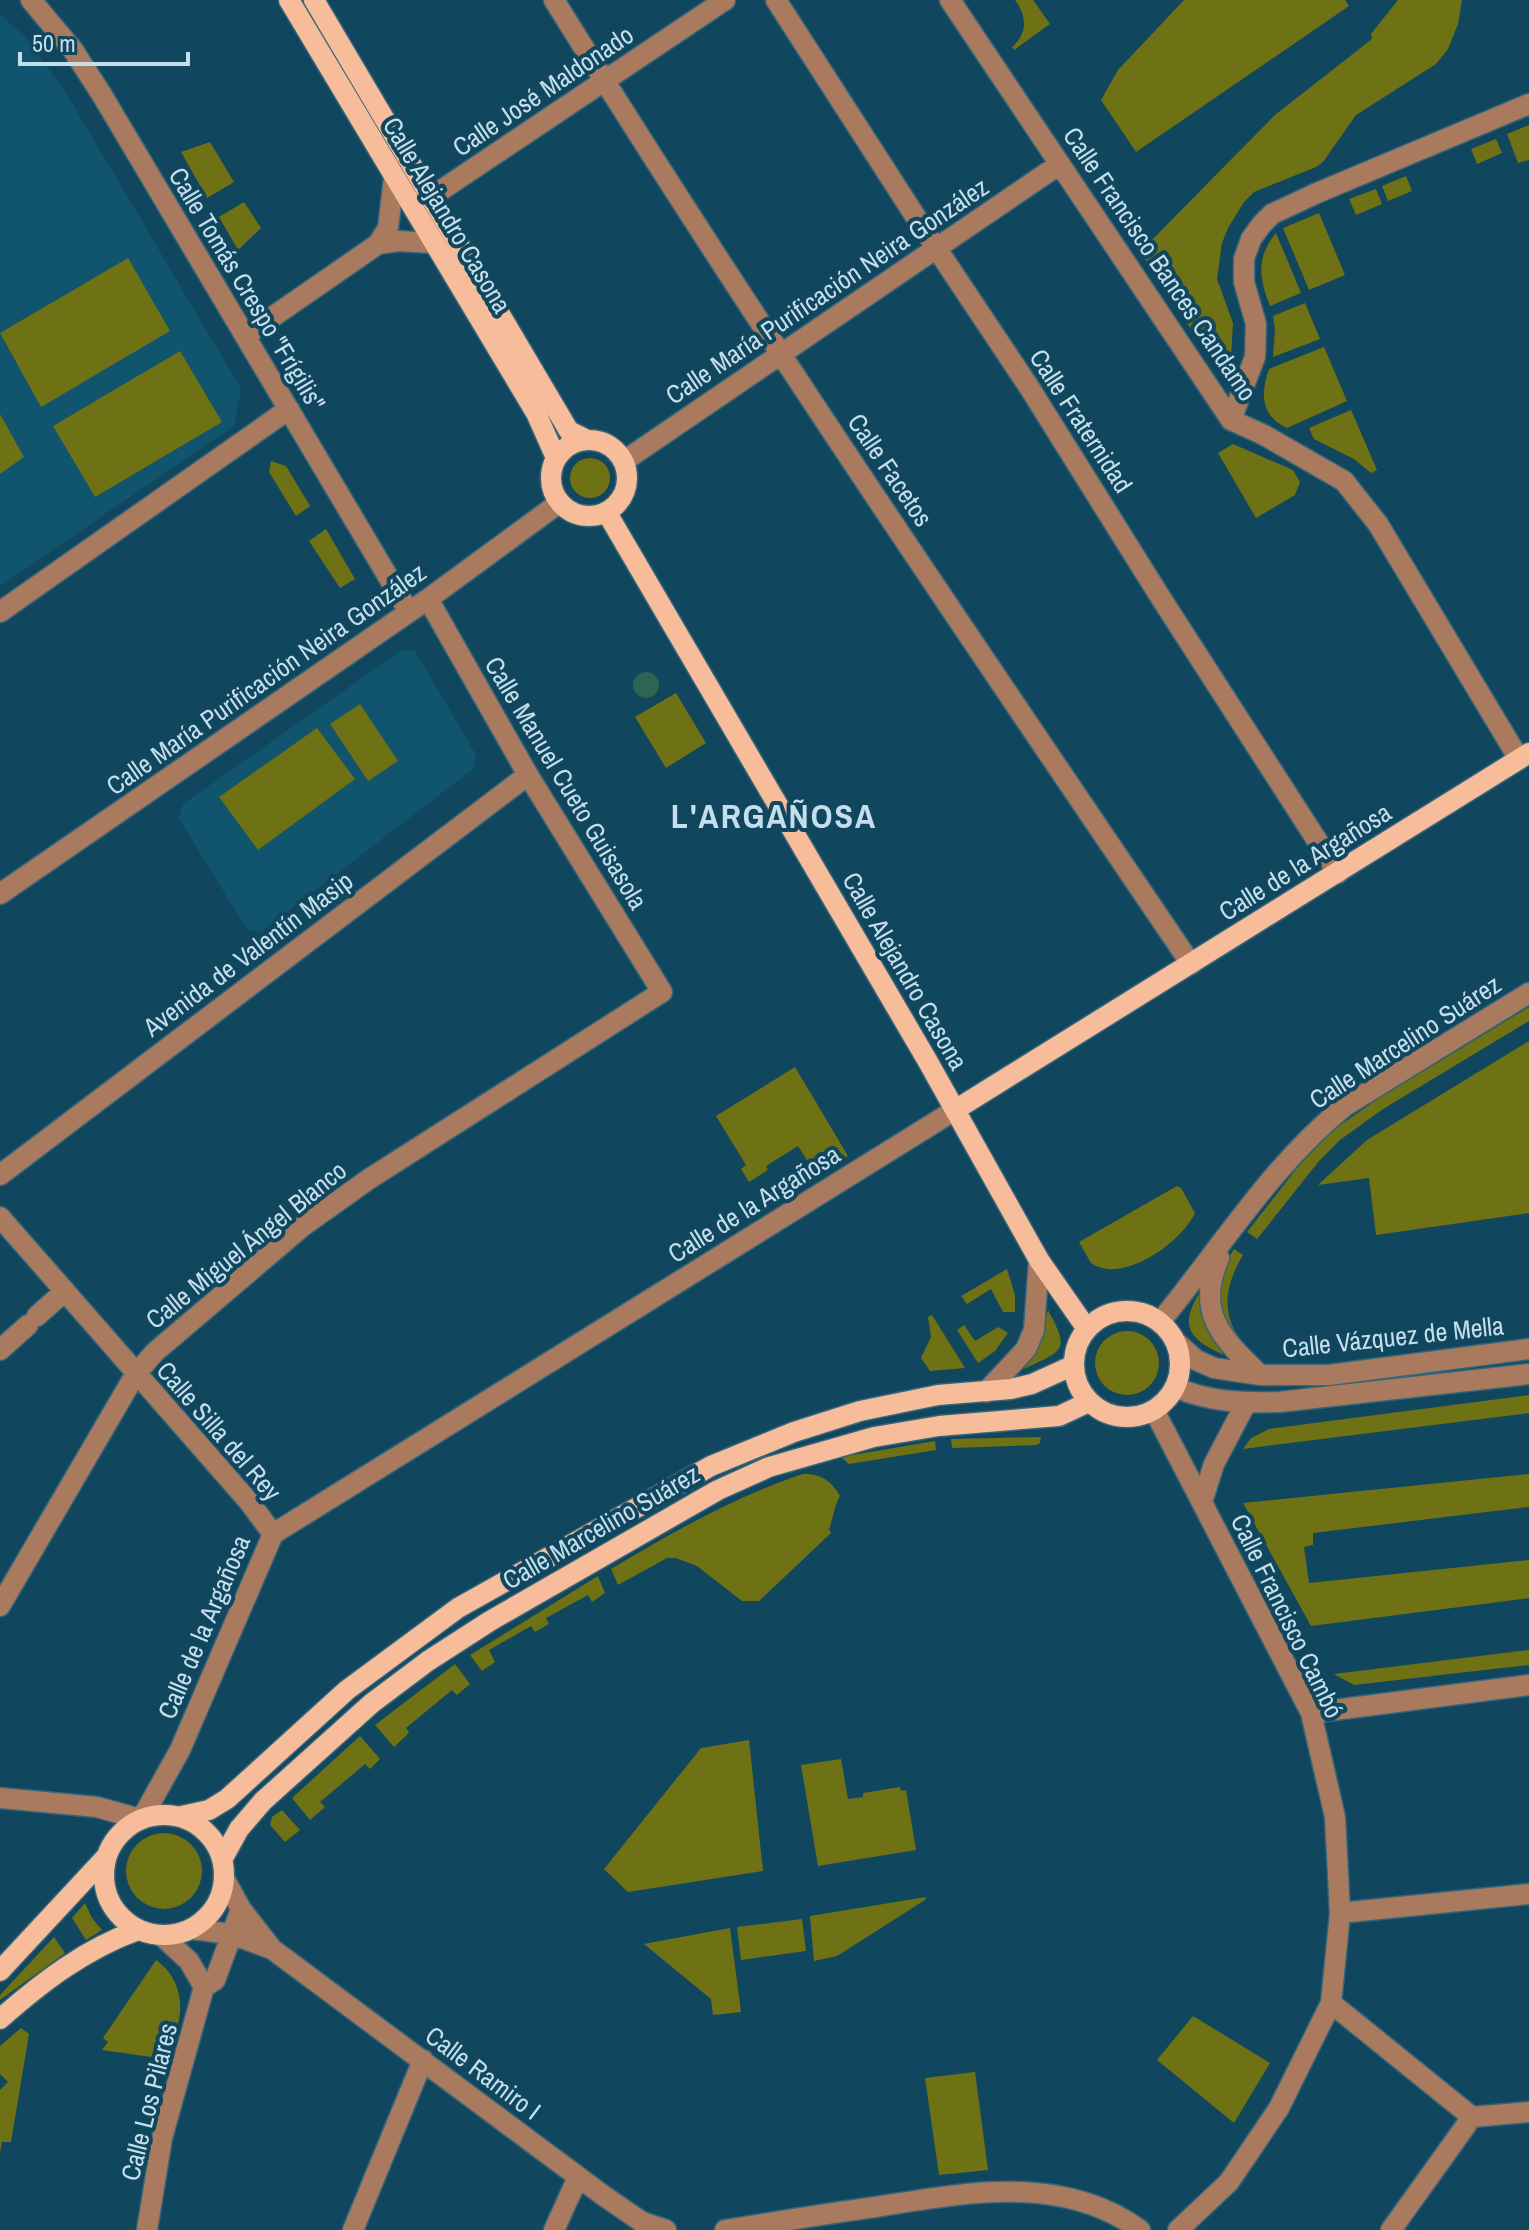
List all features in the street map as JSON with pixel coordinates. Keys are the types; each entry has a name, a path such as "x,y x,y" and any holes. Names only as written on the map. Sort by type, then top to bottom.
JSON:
{"main road":[{"name":"Calle Alejandro Casona","path":"289,0 536,413 556,458"},
{"name":"Calle Alejandro Casona","path":"314,0 569,431 587,440"},
{"path":"587,440 601,441 613,448 624,461 628,480 621,500 607,513 592,517 574,514 559,503 551,486 551,470 556,458 569,445 587,440"},
{"name":"Calle Alejandro Casona","path":"607,513 1039,1260 1087,1329"},
{"name":"Calle de la Argañosa","path":"955,1110 1524,756"},
{"path":"1114,1312 1146,1314 1160,1322 1176,1342 1180,1357 1180,1373 1175,1387 1166,1400 1141,1416 1113,1416 1100,1411 1081,1391 1074,1365 1080,1339 1087,1329 1114,1312"},
{"name":"Calle Marcelino Suárez","path":"182,1816 209,1810 227,1799 347,1690 458,1608 711,1466 794,1432 860,1411 938,1395 986,1392 1032,1384 1074,1365"},
{"name":"Calle Marcelino Suárez","path":"224,1868 239,1829 256,1808 372,1703 428,1661 490,1621 718,1490 769,1467 874,1437 939,1426 1059,1416 1089,1402"},
{"path":"0,1971 105,1858 113,1841 125,1828 141,1818 162,1814 182,1816 200,1826 214,1840 224,1868 220,1899 208,1916 192,1929 162,1936 138,1930 120,1917 108,1900 103,1879 105,1858"},
{"path":"0,2019 35,1988 81,1956 110,1940 138,1930"}],"street":[{"name":"Calle Tomás Crespo \"Frígilis\"","path":"31,0 73,50 102,95 409,612"},
{"name":"Calle Facetos","path":"554,0 603,82 781,354 1191,964"},
{"name":"Calle José Maldonado","path":"431,197 725,0"},
{"name":"Calle Fraternidad","path":"776,0 1035,396 1338,873"},
{"name":"Calle Francisco Bances Candamo","path":"950,0 1231,420 1264,435 1344,481 1378,524 1524,756"},
{"path":"1231,420 1255,357 1256,324 1243,271 1251,239 1262,224 1272,214 1317,193 1529,104"},
{"name":"Calle María Purificación Neira González","path":"624,461 1060,164"},
{"path":"245,336 378,244 388,228 394,178"},
{"path":"378,244 398,241 433,243"},
{"path":"0,612 289,409"},
{"name":"Calle María Purificación Neira González","path":"0,894 428,599 559,503"},
{"name":"Calle Manuel Cueto Guisasola","path":"428,599 528,775 662,992"},
{"name":"Avenida de Valentín Masip","path":"0,1175 528,775"},
{"name":"Calle Miguel Ángel Blanco","path":"0,1606 135,1375 155,1352 303,1226 369,1179 662,992"},
{"name":"Calle Marcelino Suárez","path":"1160,1322 1292,1154 1345,1106 1529,993"},
{"name":"Calle de la Argañosa","path":"141,1818 180,1750 273,1534 955,1110"},
{"name":"Calle Silla del Rey","path":"0,1217 250,1503 273,1534"},
{"path":"1230,1232 1210,1279 1209,1300 1213,1318 1229,1345 1260,1375"},
{"path":"986,1392 1026,1349 1034,1330 1039,1260"},
{"path":"0,1350 65,1291"},
{"name":"Calle Vázquez de Mella","path":"1176,1342 1196,1360 1214,1368 1260,1375 1329,1375 1529,1349"},
{"name":"Calle Vázquez de Mella","path":"1175,1387 1201,1397 1246,1403 1330,1398 1529,1374"},
{"name":"Calle Francisco Cambó","path":"1202,1502 1214,1464 1246,1403"},
{"name":"Calle Francisco Cambó","path":"1154,1410 1311,1713 1335,1817 1340,1913 1331,2003 1279,2108 1229,2182 1178,2230"},
{"path":"1311,1713 1529,1685"},
{"path":"0,1798 97,1807 141,1818"},
{"name":"Calle Ramiro I","path":"224,1868 241,1909 272,1949 642,2226 666,2230"},
{"path":"1340,1913 1529,1894"},
{"name":"Calle Los Pilares","path":"147,2230 162,2138 204,1987 215,1980 241,1909"},
{"name":"Calle Ramiro I","path":"192,1929 231,1934 272,1949"},
{"path":"162,1936 189,1961 204,1987"},
{"path":"1331,2003 1472,2117 1529,2112"},
{"path":"353,2230 423,2060"},
{"path":"1391,2230 1472,2117"},
{"path":"554,2230 578,2177"},
{"path":"725,2230 992,2191 1042,2193 1077,2199 1117,2214 1140,2230"}],"shaded area":[{"path":"1015,0 1033,0 1050,24 1014,50 1012,47 1021,36 1024,24"},
{"path":"1184,0 1345,0 1349,6 1136,152 1101,100 1118,70"},
{"path":"1398,0 1462,0 1458,24 1448,49 1436,64 1356,115 1323,162 1254,192 1244,202 1222,243 1217,279 1233,323 1231,358 1216,367 1140,252 1275,115 1372,39 1371,34"},
{"path":"0,14 25,37 68,96 241,389 234,426 0,586"},
{"path":"1529,125 1529,160 1518,163 1507,134"},
{"path":"1496,139 1502,153 1477,164 1471,149"},
{"path":"210,142 234,182 207,198 181,152"},
{"path":"1406,176 1412,191 1388,201 1382,186"},
{"path":"1376,189 1382,204 1356,215 1349,199"},
{"path":"244,202 261,228 238,250 219,217"},
{"path":"1319,213 1345,275 1309,290 1283,228"},
{"path":"1276,233 1301,293 1270,306 1263,287 1261,268 1265,251"},
{"path":"128,258 170,331 41,407 0,333"},
{"path":"1305,303 1320,339 1273,357 1273,316"},
{"path":"1324,347 1347,401 1287,428 1272,417 1265,403 1264,387 1269,369"},
{"path":"180,351 222,422 95,497 53,426"},
{"path":"1351,410 1377,470 1371,473 1354,459 1314,439 1309,428"},
{"path":"0,414 24,457 0,474"},
{"path":"1233,444 1293,470 1300,482 1295,495 1256,518 1218,453"},
{"path":"590,458 604,464 610,478 604,492 590,498 576,492 570,478 576,464"},
{"path":"271,461 286,466 310,506 296,516 269,472"},
{"path":"326,529 355,579 340,588 309,541"},
{"path":"402,650 415,651 476,755 473,769 261,932 247,930 179,818 183,804"},
{"path":"646,672 655,676 659,685 655,694 646,698 637,694 633,685 637,676"},
{"path":"676,693 706,743 666,768 635,717"},
{"path":"360,704 398,761 368,781 330,724"},
{"path":"317,728 355,779 258,850 219,797"},
{"path":"1529,1007 1529,1021 1383,1109 1340,1140 1319,1161 1257,1239 1247,1232 1297,1168 1332,1131 1379,1098"},
{"path":"1529,1041 1529,1213 1376,1235 1369,1178 1318,1185 1367,1140"},
{"path":"795,1067 848,1156 817,1176 798,1146 766,1166 768,1170 749,1182 741,1169 746,1165 716,1116"},
{"path":"1177,1186 1195,1213 1177,1237 1134,1265 1118,1269 1091,1263 1079,1242"},
{"path":"1234,1249 1243,1255 1232,1278 1228,1312 1231,1324 1245,1346 1243,1348 1227,1325 1220,1301 1222,1275"},
{"path":"1007,1269 1015,1295 1015,1312 1003,1312 991,1289 967,1304 961,1296"},
{"path":"1200,1292 1208,1328 1224,1355 1203,1344 1191,1331 1190,1314"},
{"path":"1048,1310 1059,1334 1059,1348 1048,1358 1024,1369 1039,1345"},
{"path":"932,1315 965,1368 930,1371 921,1358 931,1337 928,1317"},
{"path":"964,1325 975,1341 998,1327 1008,1333 995,1351 978,1363 957,1330"},
{"path":"1121,1331 1133,1331 1150,1340 1157,1351 1157,1375 1150,1386 1133,1395 1121,1395 1109,1390 1100,1381 1095,1369 1095,1357 1100,1345 1109,1336"},
{"path":"1529,1395 1529,1413 1243,1449 1251,1438 1269,1429"},
{"path":"1041,1437 1036,1445 952,1448 951,1439"},
{"path":"935,1441 936,1450 849,1464 841,1457"},
{"path":"803,1474 825,1479 840,1496 829,1529 831,1533 759,1601 742,1601 697,1566 676,1558 667,1558 618,1585 611,1569 728,1504"},
{"path":"1529,1474 1529,1507 1313,1533 1313,1545 1304,1547 1309,1583 1529,1560 1529,1598 1311,1626 1243,1503"},
{"path":"598,1576 605,1593 592,1602 588,1595 546,1618 549,1624 535,1632 531,1626 489,1650 495,1662 482,1671 470,1655"},
{"path":"1529,1650 1529,1665 1354,1685 1334,1674"},
{"path":"455,1664 470,1684 457,1695 452,1690 406,1728 409,1733 394,1747 375,1725"},
{"path":"360,1736 380,1759 370,1769 365,1764 320,1802 325,1807 310,1820 292,1798"},
{"path":"749,1740 763,1871 628,1892 604,1869 701,1748"},
{"path":"841,1759 848,1799 863,1797 863,1793 900,1787 901,1791 906,1790 916,1850 818,1866 801,1765"},
{"path":"282,1810 300,1830 285,1842 270,1825 272,1817"},
{"path":"164,1833 179,1836 191,1844 199,1856 202,1871 199,1886 191,1898 179,1906 164,1909 149,1906 137,1898 129,1886 126,1871 129,1856 137,1844 149,1836"},
{"path":"926,1897 837,1956 814,1961 810,1916"},
{"path":"85,1903 102,1930 86,1940 72,1918"},
{"path":"802,1919 806,1951 741,1960 737,1927"},
{"path":"730,1928 741,2012 713,2015 711,1999 644,1944"},
{"path":"54,1937 65,1953 0,2000 0,1995"},
{"path":"156,1960 167,1970 179,1994 179,2021 167,2047 158,2058 102,2050 108,2042 103,2038"},
{"path":"1193,2016 1270,2063 1234,2123 1157,2060"},
{"path":"21,2028 29,2034 11,2142 2,2142 0,2152 0,2090 8,2082 0,2074 0,2046"},
{"path":"975,2072 988,2170 939,2175 925,2078"}],"district":[{"name":"L'ARGAÑOSA","path":"774,816"}]}
